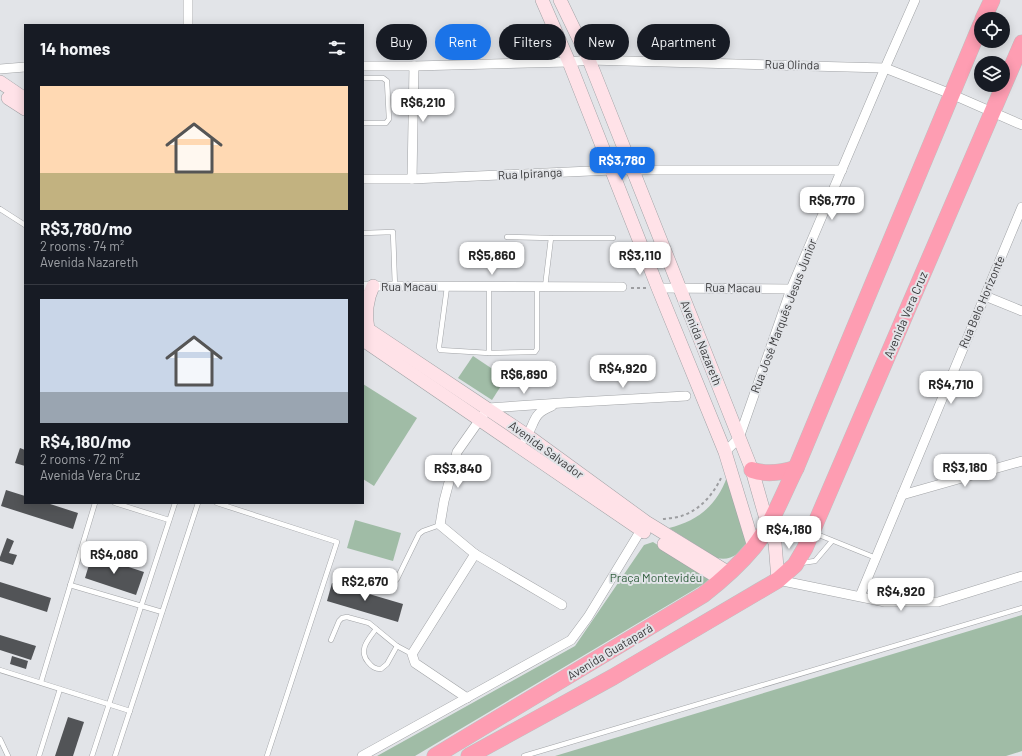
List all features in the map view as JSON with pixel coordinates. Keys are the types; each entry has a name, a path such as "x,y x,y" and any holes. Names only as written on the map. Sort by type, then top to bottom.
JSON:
{"highway":[{"path":"986,12 992,0"},
{"path":"768,526 796,468 974,40"},
{"name":"Avenida Vera Cruz","path":"778,580 803,560 805,548 1022,43"},
{"path":"752,470 762,473 774,473 796,468"},
{"name":"Avenida Guatapará","path":"435,756 703,596 726,576 754,547 768,526"},
{"name":"Avenida Guatapará","path":"469,756 613,677 778,580"},
{"path":"603,656 613,677"}],"street":[{"path":"188,0 188,24"},
{"name":"Avenida Nazareth","path":"542,0 569,62 727,458 754,547"},
{"name":"Avenida Nazareth","path":"560,0 574,28"},
{"name":"Rua José Marquês Jesus Junior","path":"727,458 739,438 791,289 915,0"},
{"name":"Avenida Nazareth","path":"590,60 752,470 768,526 776,543 778,580"},
{"name":"Rua Olinda","path":"364,66 569,62 590,60 885,68 951,94 1022,125"},
{"path":"412,179 414,66"},
{"path":"0,69 24,67"},
{"path":"0,82 24,98"},
{"path":"0,93 24,108"},
{"name":"Rua Ipiranga","path":"364,179 412,179 612,170 842,170"},
{"name":"Rua Belo Horizonte","path":"860,596 1022,207"},
{"path":"365,332 368,286"},
{"name":"Rua Macau","path":"368,286 622,288"},
{"name":"Rua Macau","path":"658,288 791,289"},
{"path":"984,296 1022,311"},
{"name":"Avenida Salvador","path":"365,332 488,408 524,441 643,526 726,576"},
{"name":"Avenida Salvador","path":"365,332 480,420 524,441"},
{"path":"701,395 721,392"},
{"path":"562,606 475,554 440,525 444,501 457,452 488,408 686,396"},
{"path":"524,441 534,421 542,410 561,403"},
{"path":"902,495 1022,461"},
{"path":"362,756 571,640 588,617 643,526"},
{"path":"467,698 415,663 412,654 475,554"},
{"path":"778,580 885,602 938,602 1022,576"}],"lane":[{"path":"364,78 383,78 387,81 389,119 386,123 364,123"},
{"path":"0,209 24,224"},
{"path":"364,233 393,232 395,286"},
{"path":"507,237 613,238"},
{"path":"447,287 439,347 440,350 489,353 535,352 537,349 541,287 551,238"},
{"path":"489,353 490,287"},
{"path":"41,682 95,504"},
{"path":"118,504 169,520"},
{"path":"92,756 175,504"},
{"path":"115,756 198,504"},
{"path":"220,504 337,542 267,756"},
{"path":"355,577 381,586 390,586 397,579 419,534 422,531 440,525"},
{"path":"812,532 876,558"},
{"path":"803,560 832,541"},
{"path":"70,585 162,612"},
{"path":"524,756 1022,608"},
{"path":"331,640 339,621 342,618 347,617 369,623 397,646 412,654"},
{"path":"376,629 363,650 364,656 375,669 381,669 387,664 397,646"},
{"path":"0,670 130,711"},
{"path":"39,756 60,689"},
{"path":"0,739 8,756"}],"path":[{"path":"622,288 658,288"},
{"path":"643,526 685,515 701,505 716,490 727,458"}],"green space":[{"path":"473,356 506,378 492,400 458,378"},
{"path":"364,385 417,418 374,486 364,480"},
{"path":"727,477 747,542 742,550 735,556 722,559 717,558 669,528 689,521 712,504 723,487"},
{"path":"355,520 401,533 393,561 347,548"},
{"name":"Praça Montevidéu","path":"653,542 709,578 707,582 415,756 377,756 575,646 644,545"},
{"path":"1022,615 1022,751 1006,756 555,756"}],"building":[{"path":"20,448 24,450 24,466 15,463"},
{"path":"6,490 24,496 24,504 50,504 78,513 73,529 1,506"},
{"path":"7,538 14,541 9,553 17,555 13,565 0,561"},
{"path":"92,555 144,572 136,595 85,578"},
{"path":"0,582 51,598 47,612 0,597"},
{"path":"332,583 403,604 398,622 327,601"},
{"path":"0,635 36,646 31,660 0,650"},
{"path":"12,656 28,661 26,669 10,664"},
{"path":"68,717 84,722 73,756 55,756"}]}
